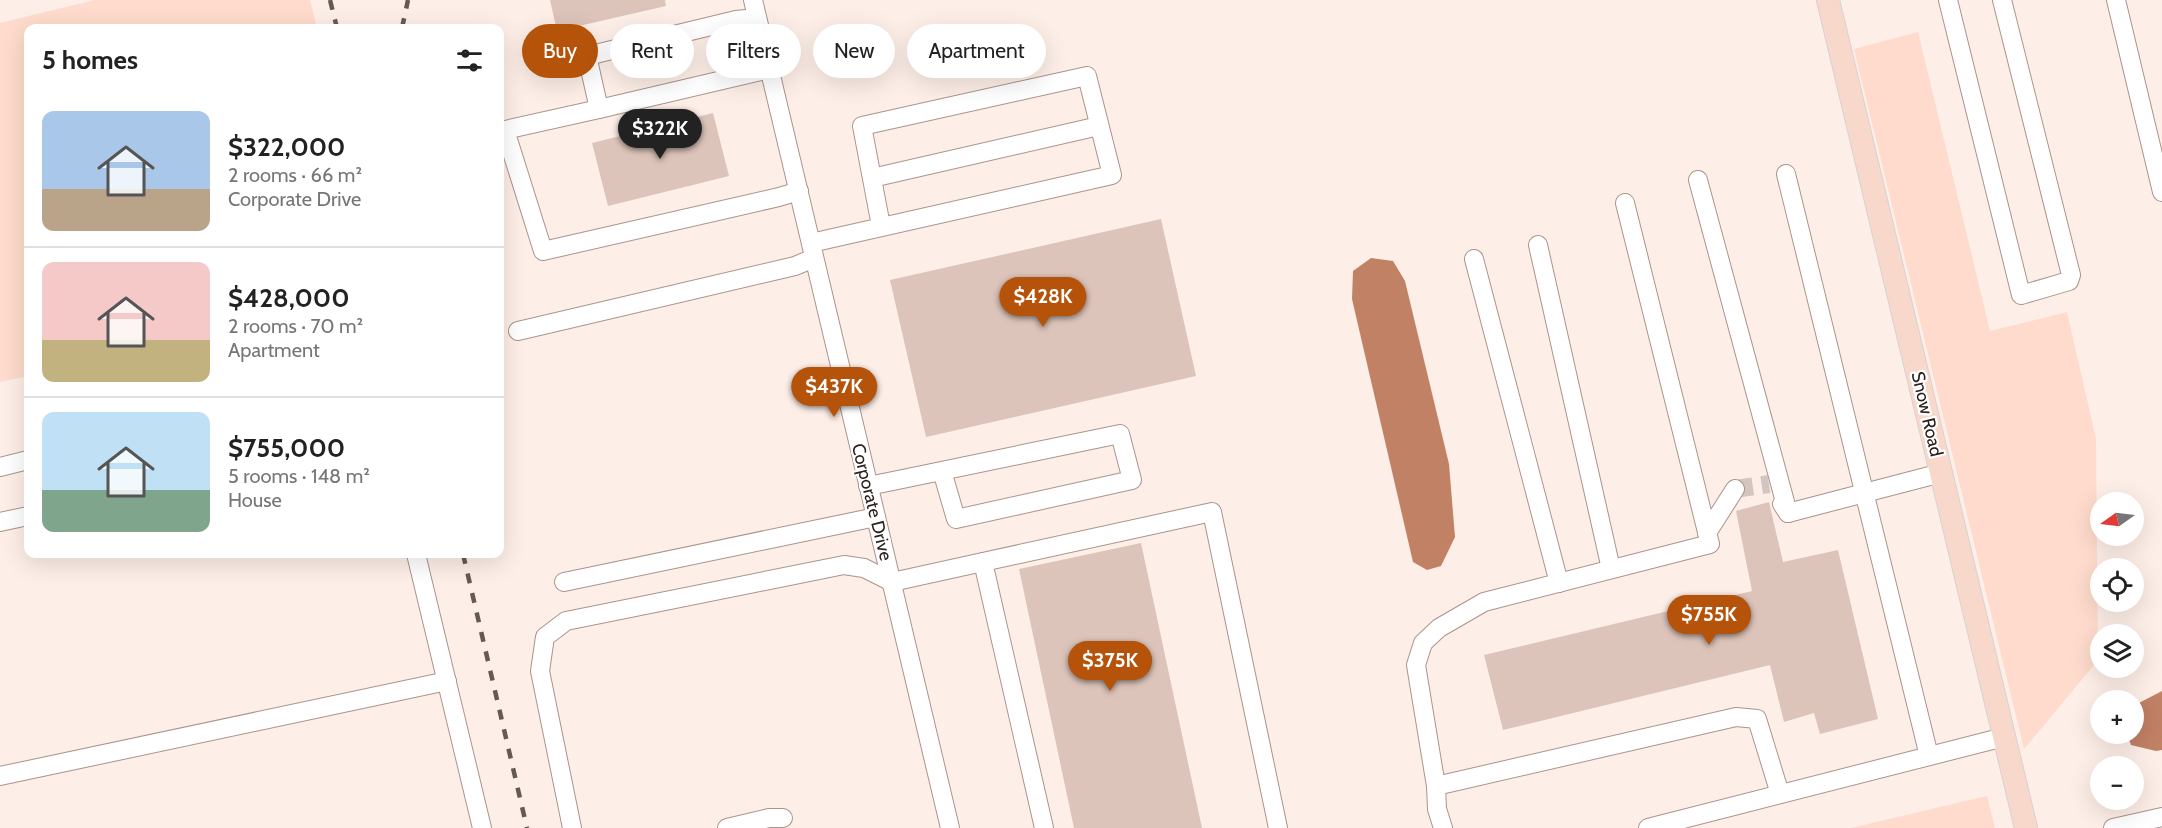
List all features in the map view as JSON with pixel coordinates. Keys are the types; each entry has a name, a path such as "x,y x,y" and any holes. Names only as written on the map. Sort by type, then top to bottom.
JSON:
{"main road":[{"name":"Snow Road","path":"1828,0 2026,828"}],"street":[{"name":"Corporate Drive","path":"753,0 758,24"},
{"path":"1948,0 2021,295 2069,281 2071,275 2002,0"},
{"path":"2116,0 2162,192"},
{"path":"599,109 587,56 736,20 757,18"},
{"path":"518,331 795,266 812,250 881,226 1112,175 1087,76 862,126 881,226"},
{"path":"731,78 505,130 543,251 799,191"},
{"name":"Corporate Drive","path":"771,78 950,828"},
{"path":"872,178 1099,126"},
{"path":"1786,174 1929,756"},
{"path":"1698,180 1788,513"},
{"path":"1443,828 1437,809 1436,786 1416,665 1423,643 1439,628 1484,602 1710,544 1625,203"},
{"path":"1538,245 1611,569"},
{"path":"1474,259 1559,583"},
{"path":"868,486 1120,434 1132,480 956,519 942,471"},
{"path":"0,467 24,461"},
{"path":"1788,513 1941,472"},
{"path":"1768,484 1788,513"},
{"path":"1707,533 1735,489"},
{"path":"572,828 540,671 544,637 566,621 844,565 864,568 892,582 1212,512 1278,828"},
{"path":"0,522 24,517"},
{"path":"564,582 876,517"},
{"path":"417,558 482,828"},
{"path":"983,562 1044,828"},
{"path":"0,776 447,681"},
{"path":"1436,786 1736,717 1757,719 1780,794"},
{"path":"1648,828 2004,737"},
{"path":"2114,828 2162,817"},
{"path":"727,828 769,818 783,818"}],"shaded area":[{"path":"95,0 310,0 316,24 24,24 24,377 0,382 0,23"},
{"path":"1918,32 1990,331 2067,312 2096,439 2096,492 2090,492 2090,546 2097,546 2097,558 2090,558 2090,612 2098,612 2098,624 2090,624 2090,670 2024,749 1854,49"},
{"path":"1371,258 1393,261 1405,281 1449,464 1455,537 1441,566 1427,570 1413,562 1352,299 1353,271"},
{"path":"2162,691 2162,750 2156,751 2131,744 2144,744 2144,700"},
{"path":"1987,796 1995,828 1851,828"}],"building":[{"path":"550,0 665,0 666,6 588,24 555,24"},
{"path":"713,113 729,176 608,206 592,143"},
{"path":"1161,219 1196,376 926,437 890,280"},
{"path":"1769,502 1783,562 1838,550 1878,719 1820,734 1814,713 1784,722 1770,665 1503,730 1484,655 1752,591 1736,511"},
{"path":"1141,543 1202,828 1074,828 1019,569"}],"tunnel":[{"path":"1735,489 1769,484"}],"railway":[{"path":"330,0 336,24"},
{"path":"403,24 408,0"},
{"path":"464,558 527,828"}]}
